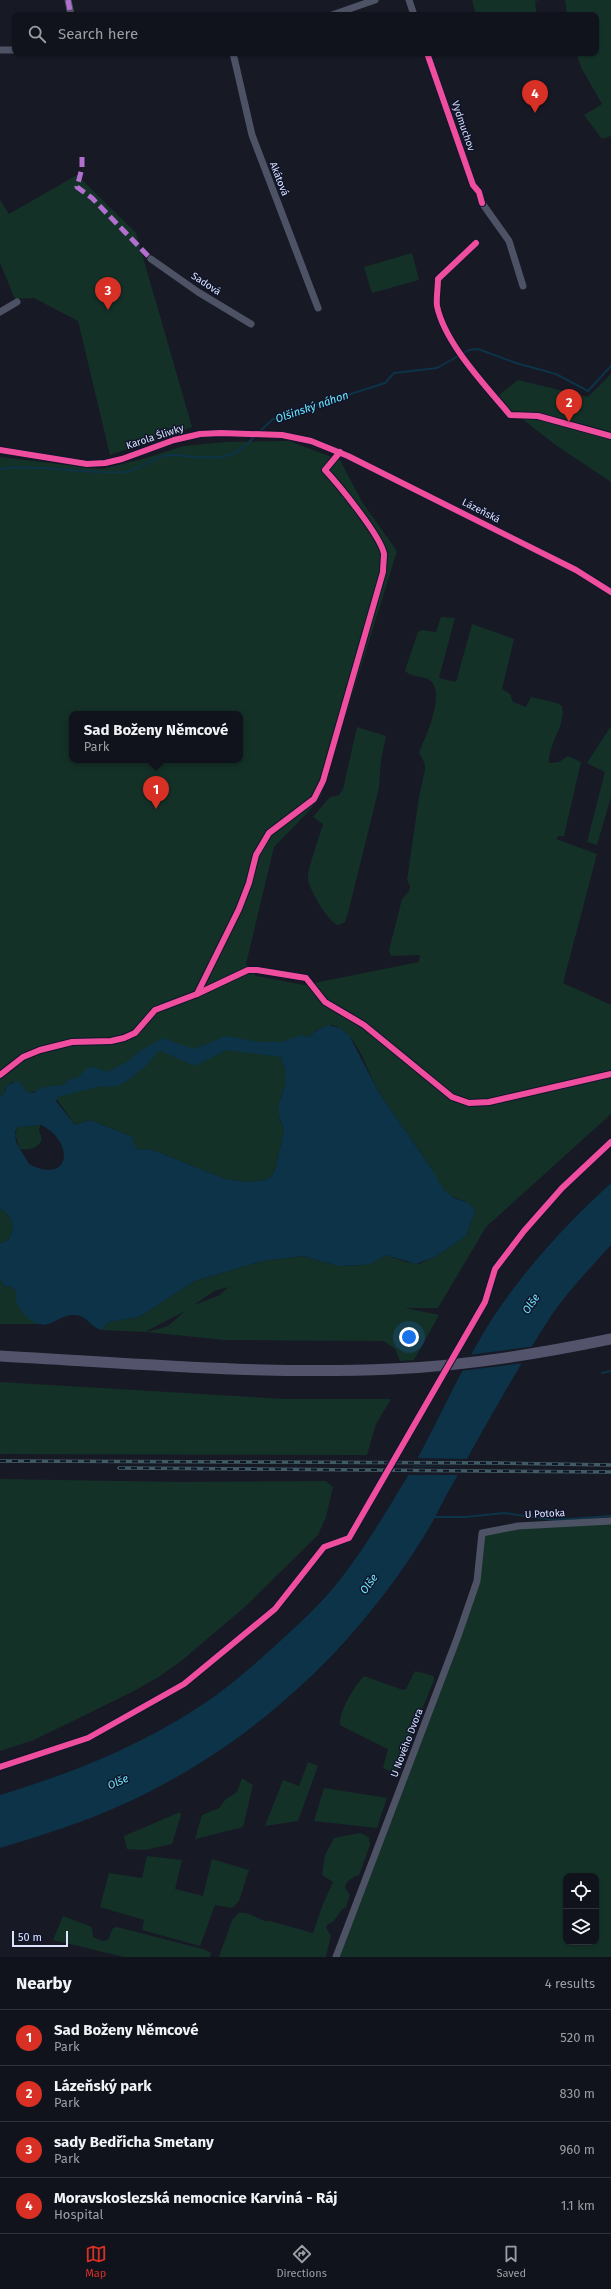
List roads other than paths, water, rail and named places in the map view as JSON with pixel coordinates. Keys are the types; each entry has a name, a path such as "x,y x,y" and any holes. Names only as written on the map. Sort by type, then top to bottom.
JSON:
{"main road":[{"path":"0,1356 220,1369 331,1371 392,1369 494,1359 611,1339"}],"street":[{"path":"68,0 71,12"},
{"path":"341,12 375,0"},
{"path":"409,0 413,12"},
{"path":"0,50 12,50"},
{"name":"Akátová","path":"234,56 252,135 318,308"},
{"name":"Vydmuchov","path":"428,56 473,185 479,192 482,203 509,241 523,286"},
{"name":"Sadová","path":"151,258 198,292 251,324"},
{"path":"0,312 16,302"},
{"name":"Karola Śliwky","path":"0,450 87,464 105,463 122,459 174,440 200,434 267,434 282,435 311,441 340,452"},
{"name":"Lázeňská","path":"340,452 576,570 611,592"},
{"name":"U Potoka","path":"482,1533 518,1526 611,1521"},
{"name":"U Nového Dvora","path":"336,1957 458,1636 477,1581 482,1533"}],"water":[{"path":"328,1025 340,1028 349,1035 378,1091 431,1168 444,1190 454,1198 469,1203 475,1210 466,1236 435,1257 416,1264 386,1255 373,1263 364,1265 339,1266 303,1256 262,1261 195,1281 139,1317 109,1322 101,1330 79,1316 71,1315 43,1325 38,1324 24,1314 16,1300 16,1291 12,1287 4,1286 0,1279 0,1243 8,1240 12,1231 12,1222 10,1218 0,1209 0,1096 4,1094 7,1085 19,1081 27,1092 33,1093 43,1087 64,1085 69,1079 77,1078 87,1068 95,1067 107,1072 130,1060 138,1052 163,1038 194,1049 226,1036 260,1042 282,1042 301,1035 310,1037 314,1032","holes":["159,1050 195,1066 226,1050 281,1057 285,1069 285,1085 279,1104 279,1117 284,1129 276,1168 271,1177 265,1180 250,1182 225,1179 153,1150 137,1149 133,1142 133,1137 90,1120 75,1125 56,1101 58,1097 97,1087 117,1086 127,1081 147,1065","41,1125 52,1132 59,1141 63,1150 64,1159 60,1166 53,1169 43,1169 29,1164 16,1142 15,1132 18,1127"]},
{"name":"Olše","path":"611,1183 611,1245 553,1313 525,1357 421,1541 393,1582 362,1622 329,1659 293,1693 254,1725 214,1754 171,1780 126,1803 95,1816 0,1848 0,1795 57,1776 112,1754 165,1728 190,1713 247,1671 311,1612 327,1595 342,1577 376,1529 406,1479 473,1350 497,1311 542,1253"}],"waterway":[{"name":"Olšinský náhon","path":"259,432 273,419 385,383 394,373 437,368 469,350 478,349 516,363 556,374 588,391 611,366"},
{"name":"Olšinský náhon","path":"0,469 47,468 94,472 125,472 131,471 157,458 168,455 214,458 225,456 245,446 255,436"},
{"path":"602,1373 611,1371"},
{"path":"433,1517 465,1517 504,1513 554,1520 611,1516"}],"railway":[{"path":"0,1461 499,1463 611,1465"},
{"path":"119,1468 611,1472"}],"place":[{"name":"Moravskoslezská nemocnice Karviná - Ráj","path":"535,113"},
{"name":"sady Bedřicha Smetany","path":"108,310"},
{"name":"Lázeňský park","path":"569,422"},
{"name":"Sad Boženy Němcové","path":"156,809"}]}
